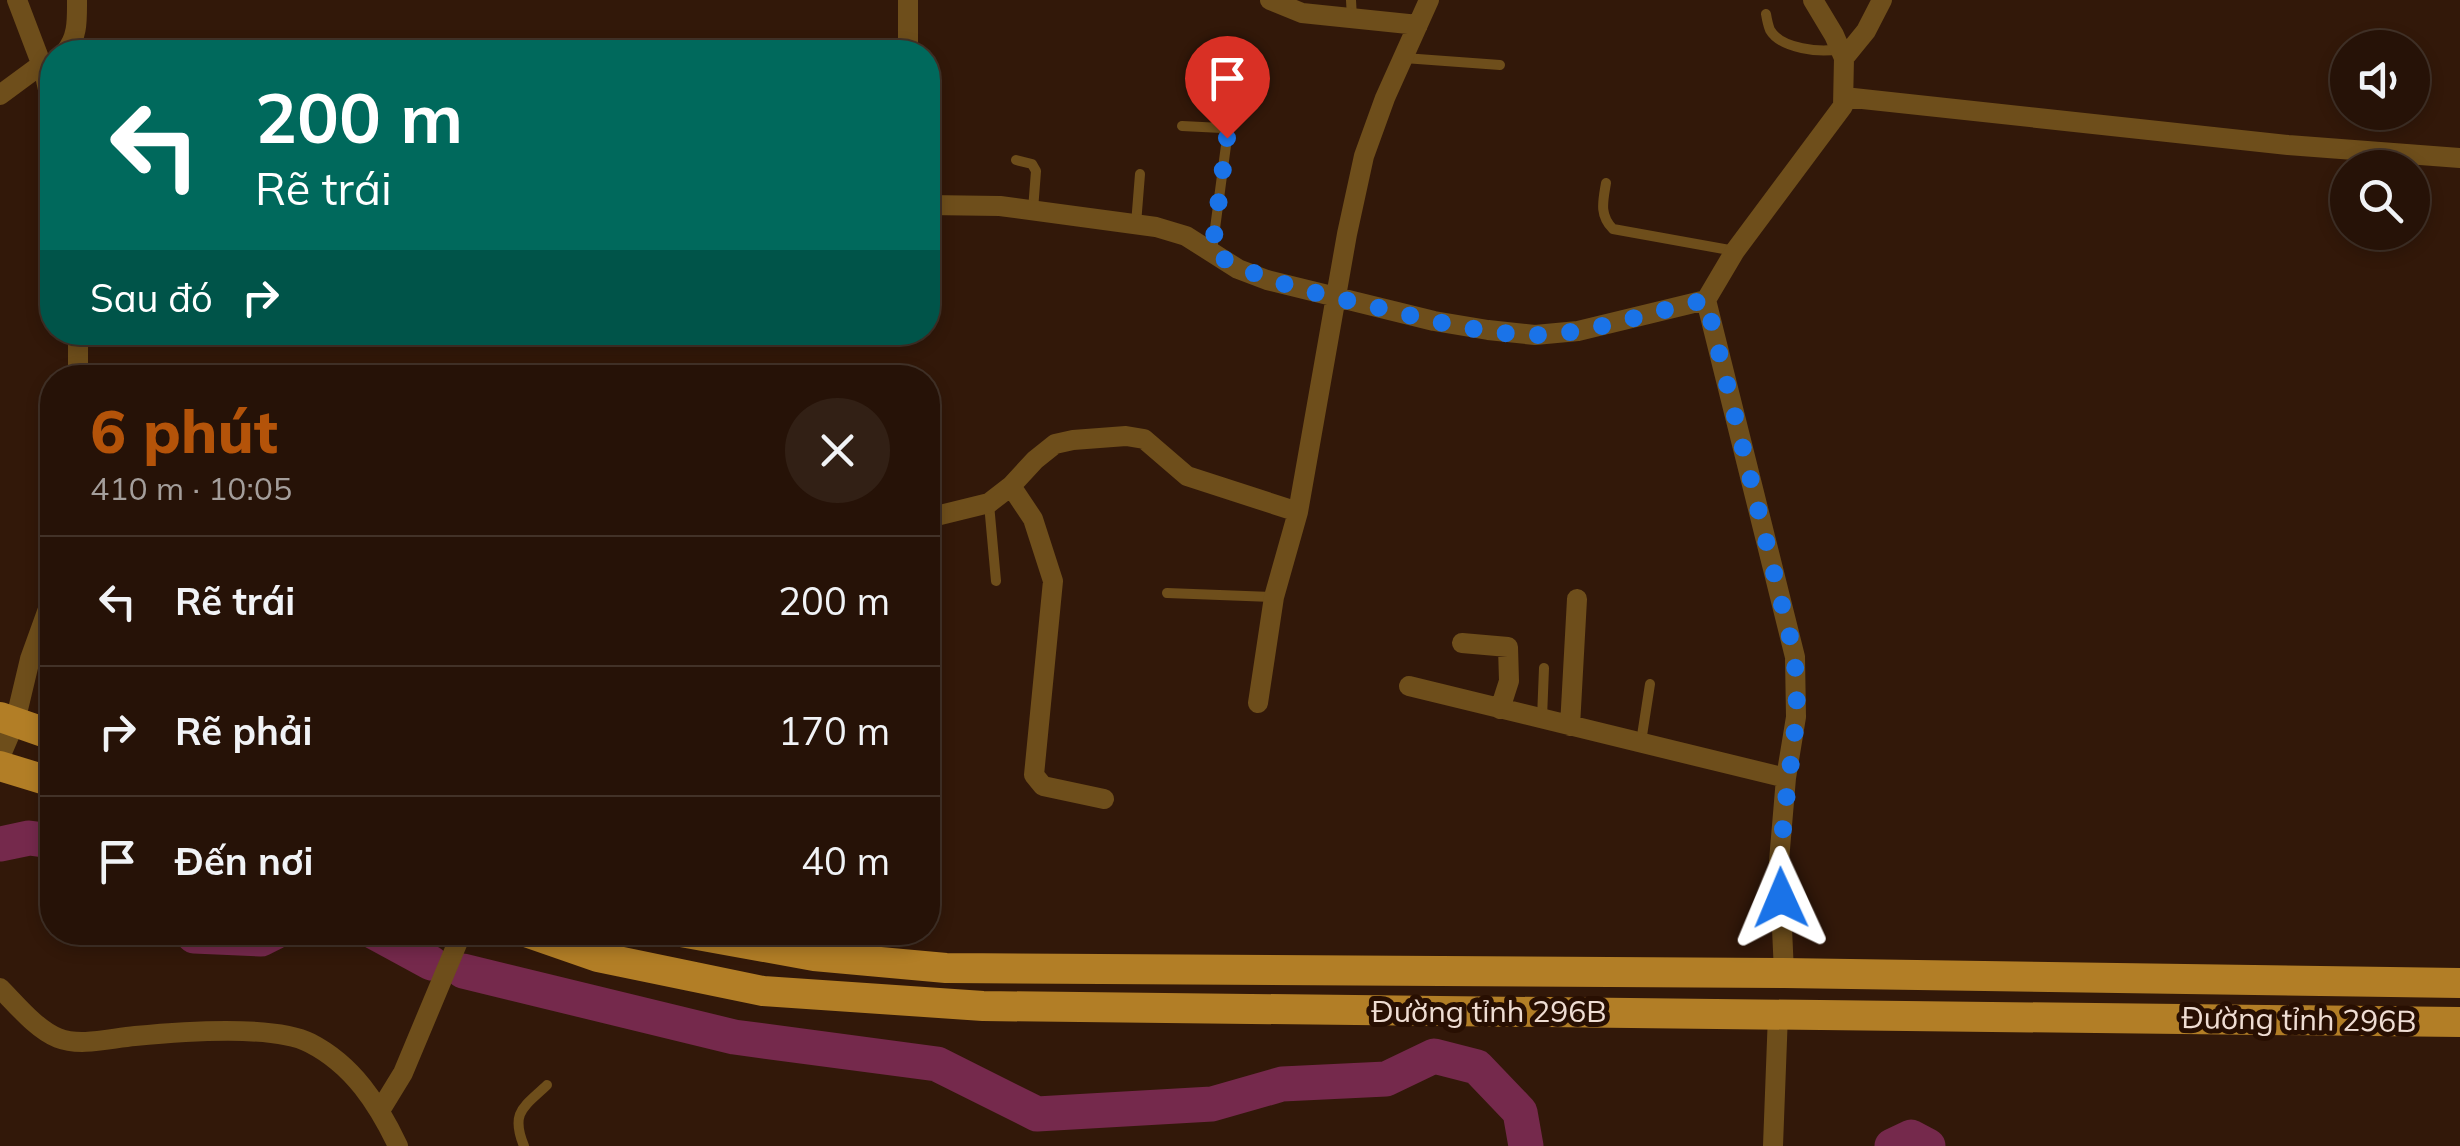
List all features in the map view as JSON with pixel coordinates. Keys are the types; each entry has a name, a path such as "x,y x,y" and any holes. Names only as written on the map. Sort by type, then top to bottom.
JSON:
{"main road":[{"path":"7,720 40,731"},
{"path":"0,766 40,778"},
{"name":"Đường tỉnh 296B","path":"569,945 644,968 807,996 983,1006 2460,1022"},
{"name":"Đường tỉnh 296B","path":"743,945 853,961 946,968 2460,982"}],"street":[{"path":"17,0 40,54"},
{"path":"73,40 78,22 77,0"},
{"path":"908,0 908,40"},
{"path":"1270,0 1302,13 1351,9 1418,24"},
{"path":"1258,703 1274,597 1298,512 1364,156 1429,0"},
{"path":"940,206 1034,210 1136,224 1186,236 1253,274 1336,298 1434,321 1535,335 1578,331 1706,300 1736,251 1842,106 1842,54 1813,0"},
{"path":"1842,54 1866,31 1882,0"},
{"path":"0,94 40,74"},
{"path":"1844,97 2288,146 2460,158"},
{"path":"1706,300 1795,657 1796,716 1779,861 1784,973"},
{"path":"940,517 989,503 1055,444 1126,436 1144,438 1187,476 1298,512"},
{"path":"1012,486 1033,519 1053,581 1034,775 1042,786 1104,799"},
{"path":"1570,726 1577,599"},
{"path":"0,757 7,720 40,631"},
{"path":"1462,643 1508,647 1509,682 1500,708"},
{"path":"1409,686 1786,778"},
{"path":"380,1109 403,1073 457,945"},
{"path":"0,988 59,1038 81,1042 178,1032 251,1032 307,1041 346,1067 380,1109 398,1146"},
{"path":"1773,1146 1778,1014"}],"lane":[{"path":"1766,14 1771,32 1779,39 1798,47 1842,54"},
{"path":"1403,58 1500,65"},
{"path":"1182,126 1222,128 1227,138 1212,252"},
{"path":"1016,160 1032,164 1036,171 1034,210"},
{"path":"1136,224 1140,174"},
{"path":"1606,183 1602,207 1605,220 1613,229 1736,251"},
{"path":"989,503 996,581"},
{"path":"1167,593 1274,597"},
{"path":"1542,719 1544,668"},
{"path":"1641,743 1650,684"},
{"path":"524,1146 516,1121 520,1111 547,1085"}],"waterway":[{"path":"0,844 40,839"},
{"path":"398,945 431,963"},
{"path":"463,971 734,1037 937,1064 1037,1114 1212,1104 1282,1084 1386,1079 1434,1056 1477,1067 1520,1112 1526,1146"},
{"path":"1892,1146 1911,1137 1928,1146"}],"route":[{"path":"1227,138 1212,252 1238,269 1268,280 1434,321 1535,335 1578,331 1706,300 1795,657 1796,716 1779,861 1781,898"}]}
